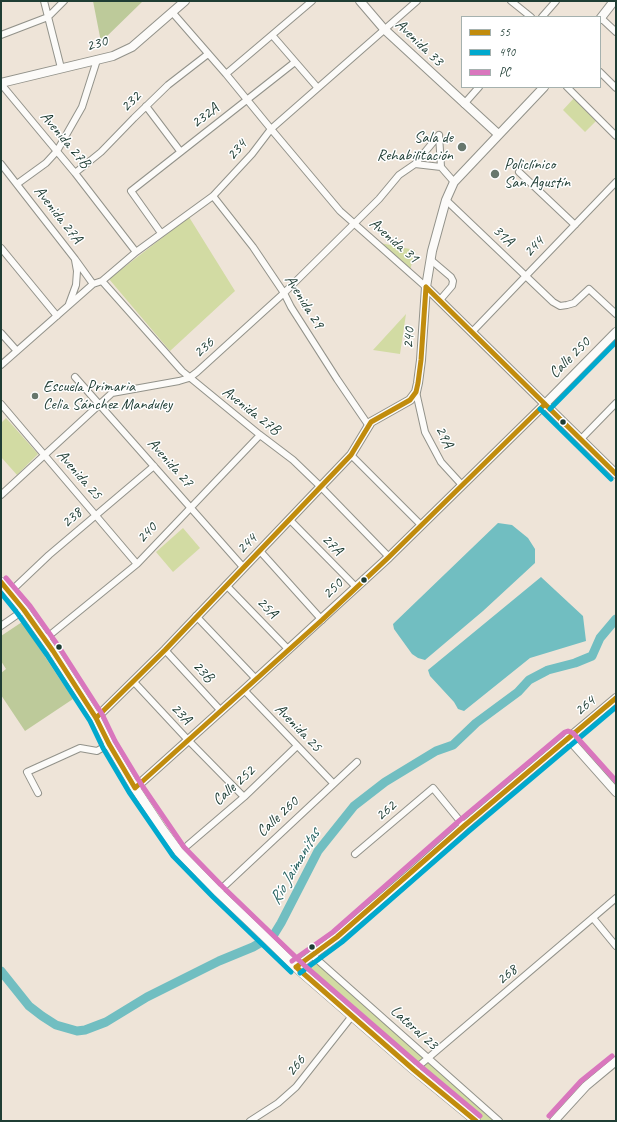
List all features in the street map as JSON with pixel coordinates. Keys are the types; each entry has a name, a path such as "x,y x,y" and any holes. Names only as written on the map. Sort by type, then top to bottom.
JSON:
{"main road":[{"path":"1,582 24,610 96,718 109,744 135,788 178,852 296,967 414,1070 476,1121"}],"street":[{"path":"44,1 61,68"},
{"path":"1,35 48,17 64,1"},
{"name":"230","path":"1,84 113,56 132,47 185,1"},
{"path":"226,74 312,1"},
{"name":"Avenida 33","path":"360,1 384,29 498,134"},
{"name":"234","path":"1,365 93,284 102,281 136,252 213,196 252,154 271,129 384,29 418,1"},
{"path":"511,1 530,16"},
{"path":"543,16 556,1"},
{"path":"614,1 601,18 616,32"},
{"name":"Avenida 31","path":"172,12 226,74 340,211 440,300 616,474"},
{"path":"272,35 317,88"},
{"name":"232","path":"75,173 101,152 168,86 208,54"},
{"path":"17,184 46,163 57,151 82,107 97,60"},
{"name":"232A","path":"161,233 131,191 295,62"},
{"path":"601,73 616,88"},
{"name":"Avenida 27B","path":"1,84 75,173 136,252"},
{"path":"464,104 478,88"},
{"name":"240","path":"416,392 422,360 426,287 446,200 454,182 543,88"},
{"path":"568,88 616,136"},
{"path":"146,106 180,151"},
{"path":"415,164 440,135 441,168"},
{"name":"Avenida 27A","path":"1,164 93,284"},
{"path":"415,164 441,168 454,182"},
{"name":"236","path":"1,495 112,393 180,381 189,378 197,372 284,293 379,199 400,175 415,164"},
{"path":"519,172 575,225"},
{"name":"244","path":"472,332 616,182"},
{"name":"Avenida 29","path":"213,196 253,247 284,293 291,307 333,373 369,426"},
{"name":"31A","path":"446,200 553,302 560,306 574,303 589,289 616,314"},
{"path":"1,248 57,316"},
{"path":"69,306 76,285 77,271 75,259"},
{"path":"431,260 451,277 453,282 452,286 440,300"},
{"name":"Avenida 27B","path":"102,281 189,378 293,460 388,557"},
{"name":"Calle 250","path":"545,404 616,332"},
{"path":"1,333 17,351"},
{"name":"Avenida 27","path":"75,377 244,567"},
{"name":"244","path":"96,718 134,682 351,455 369,426 374,421 410,400 416,392"},
{"name":"29A","path":"416,392 425,432 441,462 462,486"},
{"path":"581,439 616,403"},
{"name":"Avenida 25","path":"1,404 137,564"},
{"name":"250","path":"135,788 322,620 545,404"},
{"name":"240","path":"44,639 137,564 260,435"},
{"path":"351,455 421,524"},
{"name":"238","path":"10,592 96,515 154,466"},
{"name":"27A","path":"290,520 356,587"},
{"path":"260,551 322,620"},
{"name":"25A","path":"226,585 288,649"},
{"path":"1,626 24,610"},
{"path":"196,616 256,679"},
{"name":"23B","path":"165,650 222,711"},
{"name":"23A","path":"134,682 244,797"},
{"name":"Avenida 25","path":"244,690 334,783"},
{"name":"264","path":"296,967 337,936 464,826 616,698"},
{"path":"568,738 616,792"},
{"path":"38,793 27,772 80,748 97,751 109,744"},
{"name":"Calle 252","path":"188,845 244,797 297,746"},
{"name":"Calle 260","path":"218,892 357,762"},
{"name":"262","path":"355,854 433,788 464,826"},
{"name":"268","path":"414,1070 616,898"},
{"path":"593,918 616,946"},
{"name":"Lateral 23","path":"312,955 499,1121"},
{"name":"266","path":"250,1121 278,1104 296,1087 352,1016"},
{"path":"554,1121 586,1086 616,1061"}],"green space":[{"path":"93,1 143,1 101,42"},
{"path":"574,98 596,121 585,132 563,110"},
{"path":"189,217 235,291 170,351 109,279"},
{"path":"375,242 415,250 410,271"},
{"path":"406,314 400,354 373,350"},
{"path":"6,418 38,454 17,475 1,457 1,423"},
{"path":"183,528 200,548 173,572 156,552"},
{"path":"22,622 73,699 25,731 1,695 1,673 6,669 1,661 1,636"},
{"path":"310,956 504,1121 477,1121 296,967"}],"water":[{"path":"498,523 512,525 528,538 535,549 535,563 483,611 425,660 418,658 412,654 394,629 393,624"},
{"path":"541,577 583,616 586,641 530,658 464,711 458,709 454,702 430,676 428,670"}],"waterway":[{"name":"Río Jaimanitas","path":"1,971 29,1006 42,1016 56,1025 77,1031 85,1030 106,1022 147,997 273,936 318,851 354,806 385,782 436,751 453,745 476,723 518,692 529,680 548,670 575,663 592,656 600,638 616,619"}],"transit line":[{"name":"55","path":"426,287 616,474"},
{"name":"55","path":"96,718 165,650 351,455 371,422 410,400 416,392 418,383 426,287"},
{"name":"490","path":"550,409 616,342"},
{"name":"55","path":"1,582 24,610 53,651 96,718 109,744 135,788 322,620 389,557 545,404"},
{"name":"490","path":"540,409 611,479"},
{"name":"PC","path":"6,578 30,606 59,647 102,714 115,741 141,784 184,847 305,966 480,1116"},
{"name":"490","path":"1,593 47,655 90,721 103,748 129,792 173,856 291,972"},
{"name":"55","path":"296,967 337,937 464,826 616,698"},
{"name":"490","path":"300,973 342,942 469,831 616,707"},
{"name":"PC","path":"292,961 333,932 459,821 565,732 568,731 573,733 616,781"},
{"name":"55","path":"296,967 414,1070 476,1121"},
{"name":"PC","path":"549,1116 581,1081 612,1056"}],"place":[{"name":"Sala de Rehabilitación","path":"462,147"},
{"name":"Policlínico San Agustín","path":"495,174"},
{"name":"Escuela Primaria Celia Sánchez Manduley","path":"35,396"}]}
